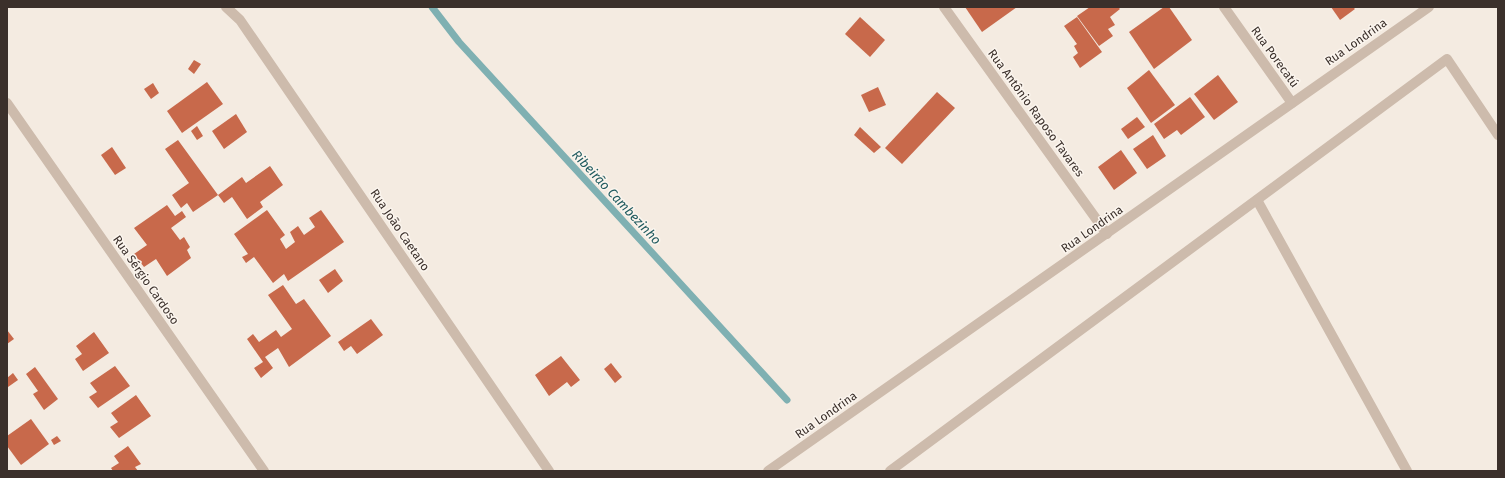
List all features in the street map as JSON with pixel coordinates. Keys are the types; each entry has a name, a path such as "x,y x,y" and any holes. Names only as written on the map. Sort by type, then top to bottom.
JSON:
{"street":[{"name":"Rua João Caetano","path":"226,7 240,20 549,471"},
{"name":"Rua Antônio Raposo Tavares","path":"944,7 1107,234"},
{"name":"Rua Porecatú","path":"1224,7 1292,103"},
{"name":"Rua Londrina","path":"768,471 1429,7"},
{"path":"890,471 1447,60 1498,135"},
{"name":"Rua Sérgio Cardoso","path":"7,103 264,471"},
{"path":"1257,200 1407,471"}],"building":[{"path":"965,7 1017,7 982,32"},
{"path":"1090,7 1118,7 1120,9 1110,17 1115,25 1108,29 1113,36 1099,46 1077,16"},
{"path":"1164,7 1169,7 1192,40 1154,69 1129,32"},
{"path":"1331,7 1353,7 1355,9 1340,20"},
{"path":"860,17 885,40 870,57 845,34"},
{"path":"1077,17 1102,52 1080,68 1073,57 1078,53 1074,46 1077,44 1064,26"},
{"path":"194,60 201,64 194,74 188,69"},
{"path":"1149,70 1175,105 1151,123 1127,88"},
{"path":"1218,75 1238,102 1214,120 1194,94"},
{"path":"207,82 223,104 182,133 167,111"},
{"path":"153,83 159,93 151,99 144,89"},
{"path":"878,87 886,105 869,112 861,95"},
{"path":"937,92 955,108 902,164 885,148"},
{"path":"1190,97 1205,117 1181,135 1177,130 1164,139 1154,124"},
{"path":"236,114 247,132 224,149 212,131"},
{"path":"1137,117 1145,127 1128,139 1121,129"},
{"path":"197,126 203,136 197,140 191,131"},
{"path":"860,127 881,147 874,153 854,135"},
{"path":"1153,135 1166,156 1147,169 1133,149"},
{"path":"178,140 218,195 193,212 187,203 181,208 172,195 189,183 165,149"},
{"path":"112,147 126,168 115,175 101,155"},
{"path":"1121,150 1137,173 1114,190 1098,167"},
{"path":"270,166 283,185 260,202 263,207 247,219 232,197 224,203 218,195 242,177 246,183"},
{"path":"167,205 175,216 182,211 186,217 171,228 180,240 184,237 190,247 187,250 191,258 167,276 156,259 144,267 134,254 147,245 134,228"},
{"path":"267,210 285,235 280,239 286,249 295,242 290,232 298,226 304,235 315,227 309,218 321,210 344,242 288,281 284,274 273,283 254,257 246,263 242,257 248,254 234,234"},
{"path":"335,269 343,281 328,293 319,280"},
{"path":"283,285 296,304 304,299 331,336 289,367 278,348 265,357 273,368 261,378 254,368 263,362 247,339 253,334 259,342 276,330 281,337 292,329 268,295"},
{"path":"371,319 383,335 357,354 351,346 344,351 338,342"},
{"path":"7,330 14,339 7,344"},
{"path":"94,332 109,353 83,371 75,359 82,354 76,346"},
{"path":"561,356 580,380 571,387 567,382 549,396 535,375"},
{"path":"611,363 622,377 615,383 604,369"},
{"path":"115,366 130,386 98,408 89,397 97,392 90,383"},
{"path":"35,367 58,399 44,410 33,394 38,391 26,374"},
{"path":"13,373 18,380 8,387 7,378"},
{"path":"136,395 151,416 119,438 110,427 118,422 111,413"},
{"path":"31,419 49,444 21,465 7,446 7,436"},
{"path":"57,436 61,441 54,445 51,440"},
{"path":"128,446 141,464 135,467 138,471 113,471 111,468 119,463 114,456"}],"waterway":[{"name":"Ribeirão Cambezinho","path":"432,7 459,42 787,400"}]}
